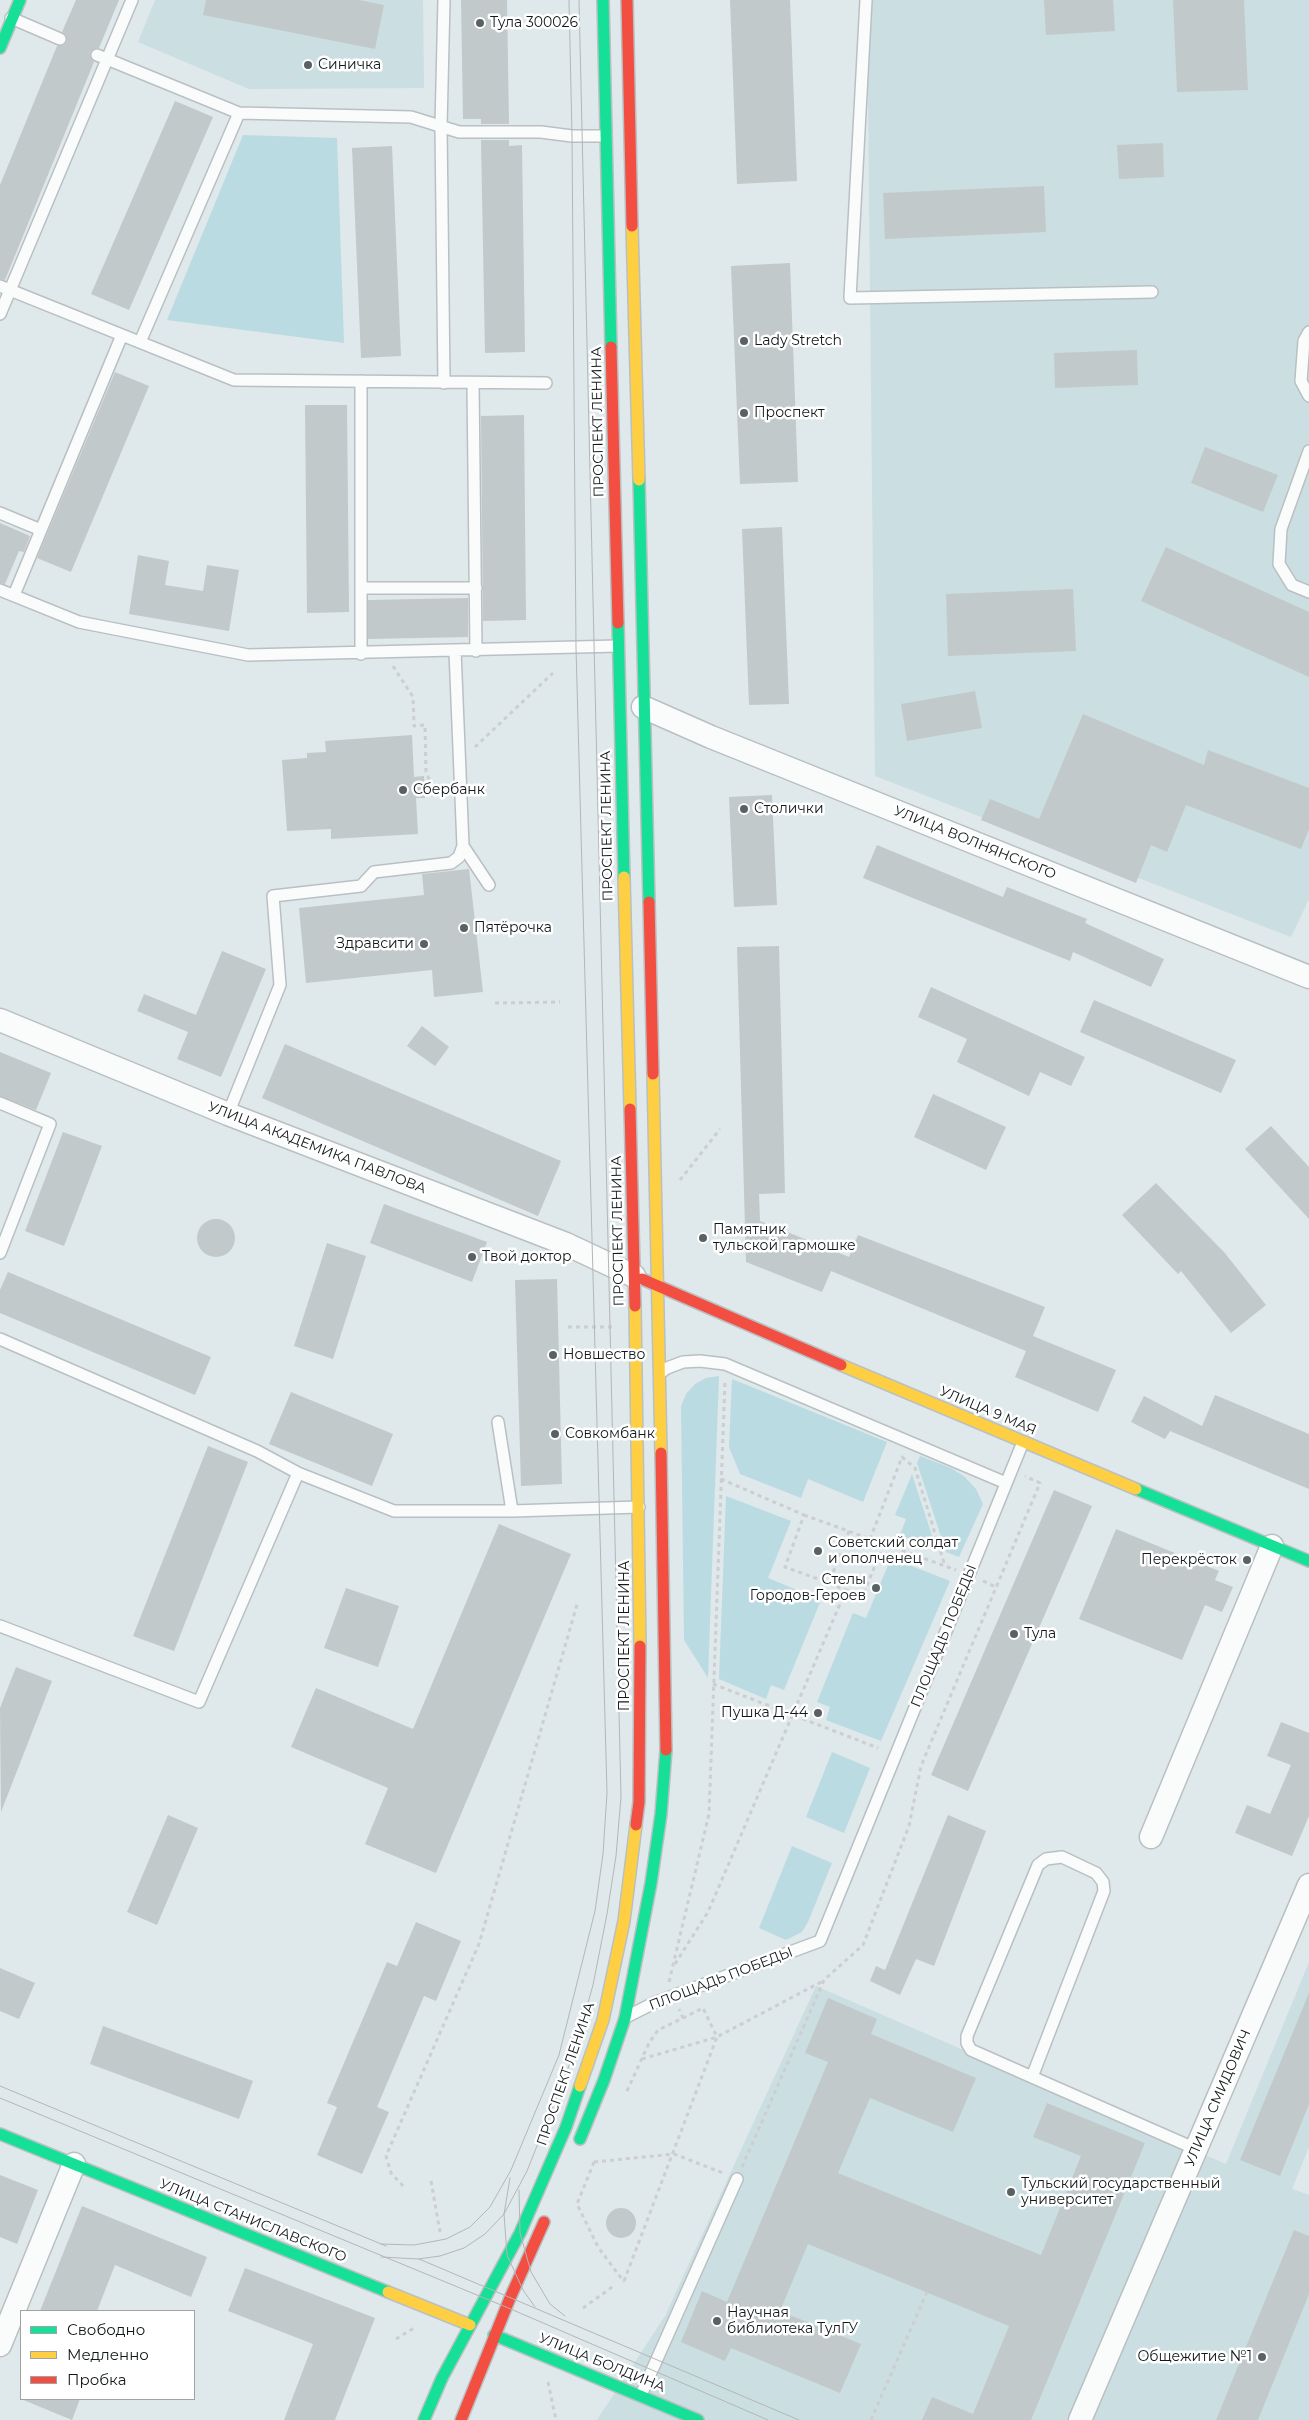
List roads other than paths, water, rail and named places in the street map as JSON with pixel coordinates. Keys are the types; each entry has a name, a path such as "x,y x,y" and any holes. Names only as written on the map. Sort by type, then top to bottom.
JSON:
{"main road":[{"path":"0,48 20,0"},
{"name":"ПРОСПЕКТ ЛЕНИНА","path":"460,2420 482,2330 520,2233 566,2127 603,2020 624,1920 639,1802 641,1690 637,1393 603,0"},
{"path":"578,2146 604,2080 625,2018 650,1892 661,1814 666,1745 660,1373 627,0"},
{"name":"УЛИЦА 9 МАЯ","path":"634,1276 1023,1442 1309,1561"},
{"name":"УЛИЦА СТАНИСЛАВСКОГО","path":"0,2134 482,2330"},
{"name":"ПРОСПЕКТ ЛЕНИНА","path":"424,2420 442,2378 482,2330 547,2215"},
{"name":"УЛИЦА БОЛДИНА","path":"482,2330 698,2420"}],"street":[{"name":"УЛИЦА ВОЛНЯНСКОГО","path":"643,707 720,741 1309,977"},
{"name":"УЛИЦА АКАДЕМИКА ПАВЛОВА","path":"0,1020 228,1114 566,1244 634,1276"},
{"path":"1150,1837 1272,1546"},
{"name":"УЛИЦА СМИДОВИЧ","path":"1080,2420 1309,1885"},
{"path":"0,2345 74,2164"}],"lane":[{"path":"0,314 5,288 102,57 132,0"},
{"path":"444,0 441,126 444,383"},
{"path":"866,0 850,298 1152,292"},
{"path":"0,14 60,39"},
{"path":"102,57 239,112 411,117 459,132 541,132 572,136 606,136"},
{"path":"140,342 239,112"},
{"path":"5,288 234,380 546,384"},
{"path":"1309,332 1304,341 1301,381 1309,396"},
{"path":"14,595 122,335"},
{"path":"361,382 361,654"},
{"path":"473,383 476,651"},
{"path":"1309,451 1281,528 1279,564 1292,585 1309,592"},
{"path":"0,513 41,530"},
{"path":"361,588 476,588"},
{"path":"0,590 79,622 248,655 361,654 618,646"},
{"path":"228,1114 280,985 273,896 361,886 374,872 450,863 459,857 463,846 455,651"},
{"path":"463,846 489,885"},
{"path":"0,1103 50,1124 0,1253"},
{"path":"0,1339 257,1451 298,1473 394,1511 512,1511 639,1507"},
{"path":"637,1393 667,1368 683,1362 700,1361 725,1364 1006,1483"},
{"path":"498,1422 512,1511"},
{"name":"ПЛОЩАДЬ ПОБЕДЫ","path":"625,2018 654,2004 820,1941 1023,1442"},
{"path":"0,1626 200,1702 298,1473"},
{"path":"1032,2077 1104,1891 1102,1882 1096,1873 1062,1857 1046,1860 1038,1865 967,2036 970,2050 1196,2149"},
{"path":"641,2395 737,2179"}],"tram line":[{"path":"381,2244 414,2245 446,2239 470,2227 490,2207 511,2170 559,2055 595,1911 603,1854 607,1793 576,648 572,136 569,0"},
{"path":"381,2257 418,2259 440,2256 464,2248 485,2234 504,2214 527,2171 574,2053 593,1985 616,1856 621,1797 579,0"},
{"path":"0,2086 386,2246"},
{"path":"0,2098 506,2307 768,2420"},
{"path":"510,2178 504,2214 507,2255 523,2290 535,2307"},
{"path":"519,2190 520,2233 531,2272 550,2304 565,2316"},
{"path":"419,2259 799,2420"}],"place":[{"name":"Тула 300026","path":"480,23"},
{"name":"Синичка","path":"308,65"},
{"name":"Lady Stretch","path":"744,341"},
{"name":"Проспект","path":"744,413"},
{"name":"Сбербанк","path":"403,790"},
{"name":"Столички","path":"744,809"},
{"name":"Пятёрочка","path":"464,928"},
{"name":"Здравсити","path":"424,944"},
{"name":"Памятник тульской гармошке","path":"703,1238"},
{"name":"Твой доктор","path":"472,1257"},
{"name":"Новшество","path":"553,1355"},
{"name":"Совкомбанк","path":"555,1434"},
{"name":"Советский солдат и ополченец","path":"818,1551"},
{"name":"Перекрёсток","path":"1247,1560"},
{"name":"Стелы Городов-Героев","path":"876,1588"},
{"name":"Тула","path":"1014,1634"},
{"name":"Пушка Д-44","path":"818,1713"},
{"name":"Тульский государственный университет","path":"1011,2192"},
{"name":"Научная библиотека ТулГУ","path":"717,2321"},
{"name":"Общежитие №1","path":"1262,2357"}]}
